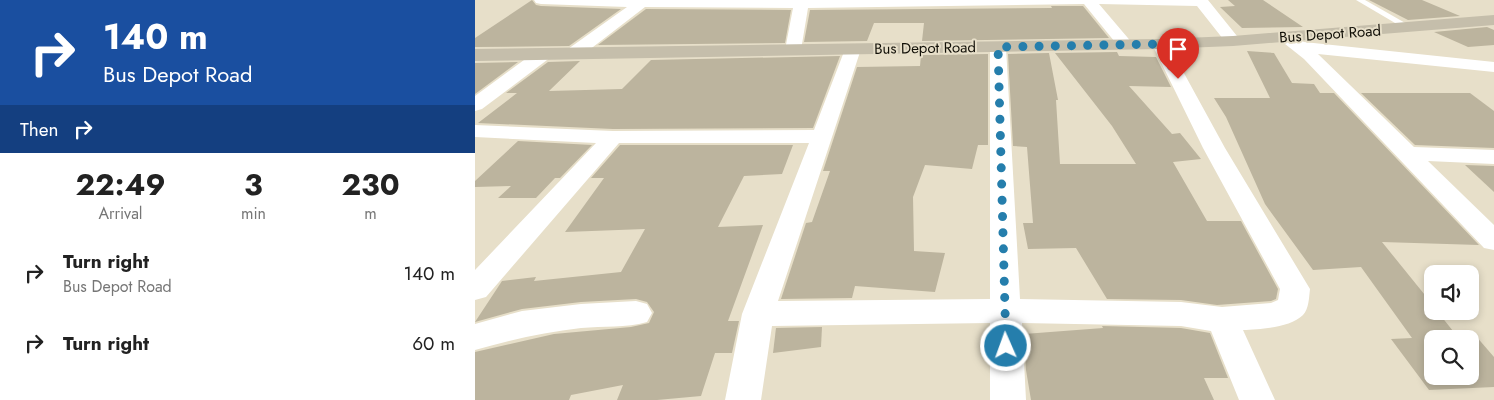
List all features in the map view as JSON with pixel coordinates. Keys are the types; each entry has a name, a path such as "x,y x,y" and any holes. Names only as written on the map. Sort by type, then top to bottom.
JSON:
{"street":[{"path":"536,0 801,2 1083,0"},
{"path":"1088,0 1201,1 1233,42"},
{"path":"1088,0 1125,44"},
{"path":"574,53 645,1"},
{"path":"793,50 801,2"},
{"name":"Bus Depot Road","path":"475,55 1294,42 1494,20"},
{"path":"1294,42 1494,67"},
{"path":"1294,42 1409,154 1494,241"},
{"path":"758,314 1004,311 1181,314 1222,320 1275,315 1292,307 1295,289 1214,148 1160,44"},
{"path":"998,47 1008,400"},
{"path":"743,400 758,314 853,49"},
{"path":"475,105 545,54"},
{"path":"475,131 613,137 823,136"},
{"path":"475,289 613,137"},
{"path":"1409,154 1494,158"},
{"path":"475,337 522,324 581,316 636,313"},
{"path":"1222,320 1257,400"}],"lane":[{"path":"1360,0 1410,28"}],"building":[{"path":"532,0 536,5 541,6 621,9 569,46 475,47 475,38"},
{"path":"1228,0 1263,0 1303,27 1242,28 1220,7 1235,6"},
{"path":"1369,0 1422,0 1460,16 1408,20"},
{"path":"1051,6 1083,6 1109,38 922,41 924,23 874,23 867,41 804,42 810,10 1052,8"},
{"path":"646,9 791,10 785,43 598,45"},
{"path":"1487,27 1494,30 1494,45 1468,47 1434,32"},
{"path":"1247,51 1274,53 1292,83 1314,84 1320,93 1334,93 1479,245 1382,242 1424,294 1424,320 1444,320 1452,330 1424,330 1424,383 1391,339 1412,338 1361,267 1313,270 1265,204 1226,117 1214,98 1270,98"},
{"path":"1117,52 1119,56 1156,57 1171,87 1129,86 1172,134 1180,133 1201,159 1173,162 1207,221 1241,221 1278,289 1276,299 1217,305 1181,300 1107,299 1076,248 1028,249 1023,223 1033,223 1027,147 1013,146 1008,54 1049,53 1058,100 1056,100 1060,164 1136,164 1112,126 1055,53"},
{"path":"988,54 988,145 978,145 972,169 925,165 913,197 914,251 945,253 935,292 855,286 852,298 781,299 806,223 812,222 830,171 823,171 857,67 920,66 921,55"},
{"path":"840,56 813,128 613,129 478,123 517,93 506,93 548,62 580,61 549,91 622,89 651,60"},
{"path":"518,62 475,94 475,63"},
{"path":"1361,93 1470,93 1494,111 1494,148 1415,145"},
{"path":"518,141 592,145 560,178 555,178 536,198 498,198 511,186 475,187 475,181"},
{"path":"620,145 793,145 782,174 744,176 718,227 763,225 728,321 739,321 732,353 715,353 701,396 657,400 617,400 623,385 571,395 569,400 475,400 475,352 554,334 631,327 649,323 654,312 647,302 636,299 581,302 522,309 475,322 502,281 536,277 534,281 621,272 645,229 565,232 604,178 591,178"},
{"path":"1465,165 1494,166 1494,192"},
{"path":"1102,326 1181,328 1210,333 1228,378 1204,378 1214,400 1031,400 1026,370 1024,334 1103,328"},
{"path":"822,327 821,347 773,353 776,328"},
{"path":"1479,340 1494,357 1494,387 1429,390 1425,385 1479,385"}],"route":[{"path":"1006,346 998,47 1160,44 1178,79"}]}
